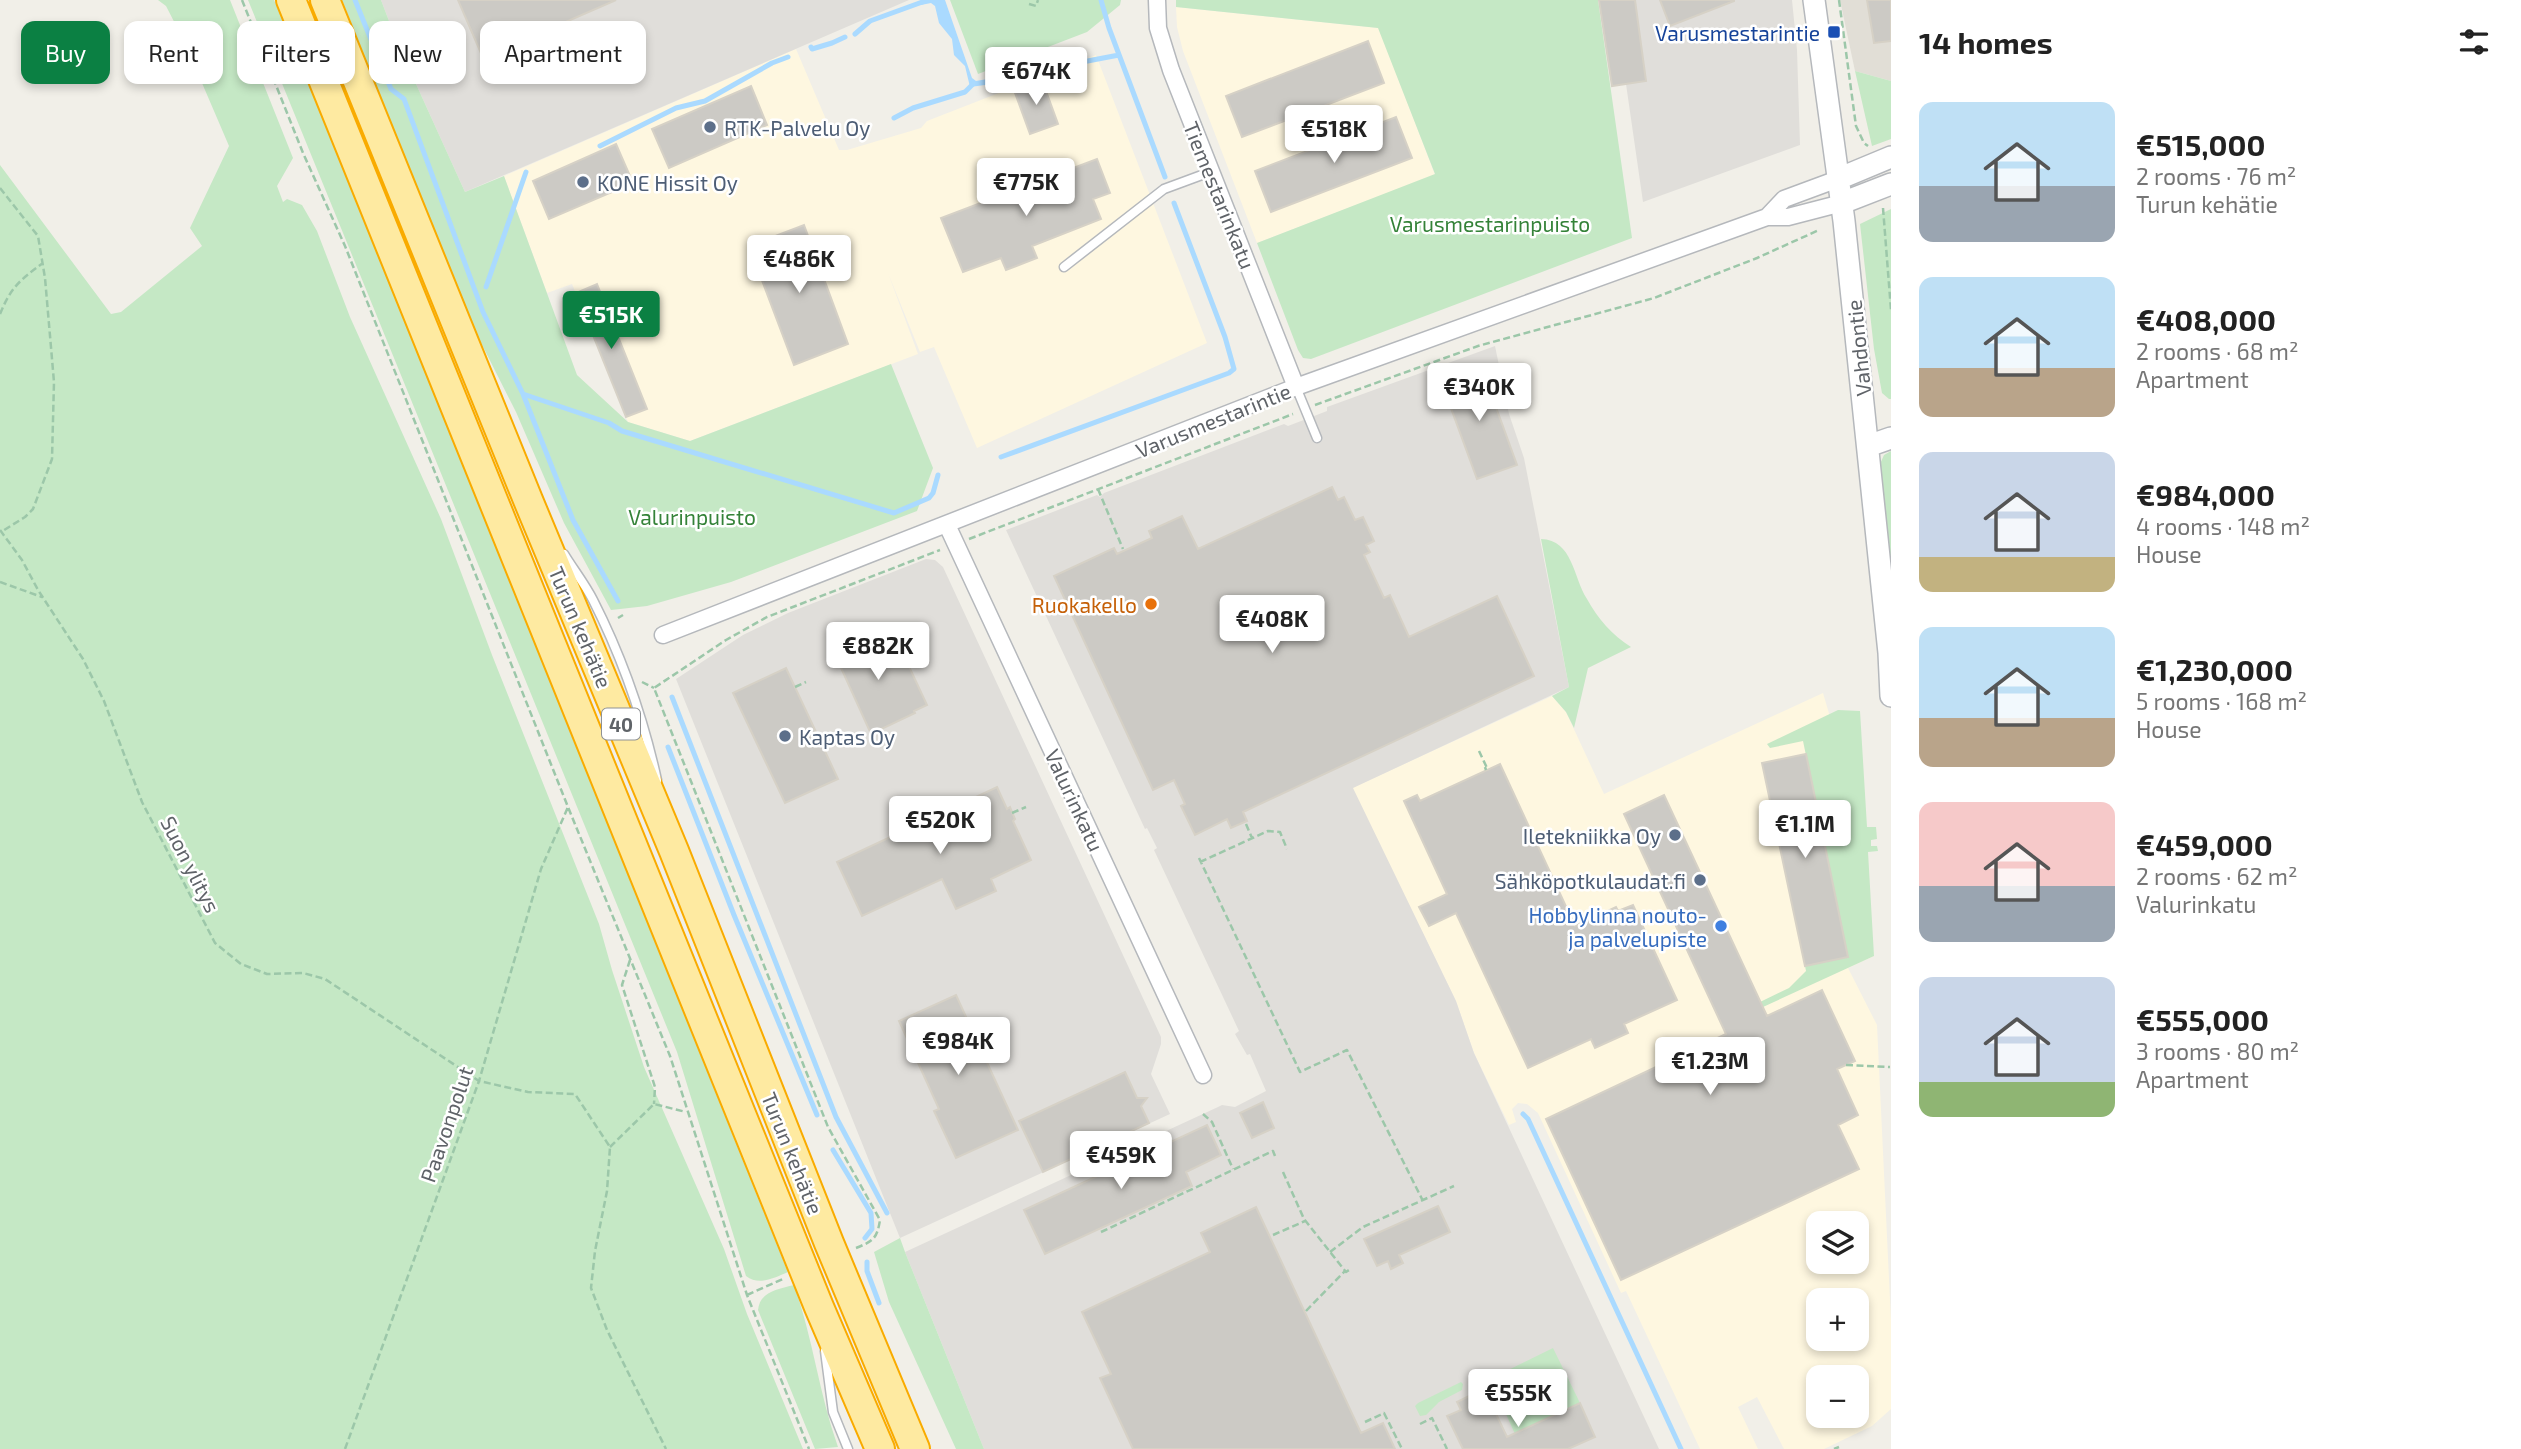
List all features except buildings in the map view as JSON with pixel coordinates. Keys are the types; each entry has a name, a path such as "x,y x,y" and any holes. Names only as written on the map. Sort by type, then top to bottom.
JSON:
{"highway":[{"name":"Turun kehätie","path":"291,0 383,187 528,500 674,851 829,1243 915,1449"},
{"name":"Turun kehätie","path":"325,0 383,187 819,1307 880,1449"}],"street":[{"name":"Tiemestarinkatu","path":"1157,0 1158,29 1171,70 1296,387"},
{"name":"Vahdontie","path":"1814,0 1842,203 1889,653 1891,696"},
{"name":"Varusmestarintie","path":"1767,217 1784,199 1838,179 1883,152"},
{"name":"Varusmestarintie","path":"663,635 1296,387 1767,217 1788,217 1842,203 1891,184"},
{"path":"1868,446 1891,438"},
{"name":"Valurinkatu","path":"947,525 1203,1075"}],"lane":[{"path":"1064,267 1164,189 1210,172"},
{"path":"1296,387 1317,439"},
{"path":"819,1307 833,1412 848,1449"}],"path":[{"path":"242,0 303,153 345,246 670,1056 747,1295 809,1449"},
{"path":"1028,4 1036,6 1038,0"},
{"path":"1839,0 1856,125 1864,143 1883,152"},
{"path":"1834,32 1843,31"},
{"path":"0,188 38,236 54,382 52,459 33,509 0,532"},
{"path":"1883,205 1891,310"},
{"path":"654,688 726,640 767,617 1306,409 1478,346 1654,298 1757,258 1819,230"},
{"path":"0,314 8,294 43,263"},
{"path":"1098,489 1123,549"},
{"name":"Suon ylitys","path":"0,532 22,560 42,597 83,659 104,701 142,802 215,943 241,964 267,974 303,973 325,979 479,1082"},
{"path":"0,582 42,597"},
{"path":"618,618 623,615"},
{"path":"641,681 654,688 828,1127 880,1220 872,1241 849,1251"},
{"path":"795,687 806,682"},
{"path":"1479,751 1486,769"},
{"name":"Paavonpolut","path":"345,1449 479,1082 541,869 568,807"},
{"path":"1012,813 1026,807"},
{"path":"1246,824 1252,838"},
{"path":"1287,849 1279,832 1268,831 1200,860 1300,1072 1347,1050 1423,1201"},
{"path":"610,1147 654,1104 655,1087 622,985 631,960"},
{"path":"1846,1065 1889,1066"},
{"path":"479,1082 528,1092 575,1094 610,1147 607,1191 591,1288 607,1329 666,1449"},
{"path":"654,1104 688,1112"},
{"path":"1203,1114 1212,1122 1234,1169"},
{"path":"1101,1232 1273,1151 1275,1156"},
{"path":"1283,1172 1305,1220 1347,1271 1306,1311"},
{"path":"1330,1252 1363,1227 1454,1186"},
{"path":"1273,1235 1305,1220"},
{"path":"747,1295 790,1276"},
{"path":"1365,1422 1384,1413 1402,1449"},
{"path":"1420,1424 1432,1418 1447,1449"},
{"path":"1834,1449 1839,1447"}],"shaded area":[{"path":"381,0 909,0 465,192 416,84 466,84 466,21 389,21"},
{"path":"1599,0 1792,0 1797,50 1800,145 1643,202 1626,84 1612,86"},
{"path":"1840,0 1891,0 1891,81 1855,71"},
{"path":"1176,7 1379,28 1435,175 1257,243 1183,51 1177,27"},
{"path":"796,49 839,150 921,128 927,121 1096,55 1207,343 977,448 934,347 920,352 888,273 918,354 690,441 628,422 572,284 547,293 504,176"},
{"path":"1495,346 1509,414 1524,458 1569,687 1353,788 1456,1001 1474,1053 1659,1449 984,1449 905,1252 1222,1105 1235,1107 1266,1091 1250,1054 1247,1055 1235,1034 1239,1031 1154,850 1157,848 1147,828 1145,829 1006,530 1097,495 1100,497 1104,493 1284,424 1288,426 1327,411 1327,407"},
{"path":"926,559 935,560 943,567 1161,1037 1151,1074 1170,1114 900,1238 676,679 743,635 788,613"},
{"path":"1823,693 1835,734 1874,956 1848,968 1877,1025 1891,1321 1891,1409 1872,1426 1869,1427 1869,1365 1806,1365 1806,1428 1868,1428 1824,1449 1784,1449 1757,1397 1738,1407 1758,1449 1700,1449 1626,1291 1621,1293 1538,1113 1527,1104 1518,1103 1512,1109 1516,1122 1509,1125 1474,1053 1456,1001 1352,788 1552,696 1566,712 1604,794"}],"green space":[{"path":"158,0 230,0 238,21 237,84 263,84 293,158 277,186 283,202 287,199 302,205 317,231 350,317 441,519 599,924 644,1067 724,1249 747,1314 803,1449 0,1449 0,165 111,314 121,312 202,246 190,228 229,146 202,84 223,84 223,21 174,21 166,6"},
{"path":"248,0 274,0 283,21 257,21"},
{"name":"Valurinpuisto","path":"342,0 381,0 389,21 369,21 369,68 355,33 355,21 350,21"},
{"path":"950,0 1121,0 1120,5 1087,32 978,74"},
{"name":"Varusmestarinpuisto","path":"1176,0 1598,0 1632,238 1311,359 1303,358 1257,243 1435,174 1378,28 1176,7"},
{"path":"1855,71 1891,81 1891,139 1872,146"},
{"path":"282,84 309,84 788,1272 761,1281 746,1276 677,1052"},
{"name":"Valurinpuisto","path":"376,84 416,84 465,192 504,176 577,375 628,422 690,441 891,364 933,468 917,511 731,582 647,606 611,610 564,523 516,412 471,323"},
{"path":"1891,209 1889,399 1882,393 1874,349 1860,224"},
{"path":"1891,451 1891,570 1880,464 1884,455"},
{"path":"1541,539 1552,541 1566,553 1582,590 1596,613 1612,632 1631,647 1588,668 1574,728 1566,712 1552,696 1569,687"},
{"path":"1838,710 1860,711 1867,827 1876,827 1877,839 1871,840 1871,846 1877,846 1878,851 1868,852 1874,956 1763,1007 1760,1002 1789,988 1806,971 1805,966 1848,957 1803,741 1770,748 1767,744"},
{"path":"900,1238 984,1449 956,1449 889,1302 874,1252"},
{"path":"794,1285 838,1447 815,1449 758,1310 766,1295"},
{"path":"1553,1348 1580,1403 1515,1434 1490,1379"},
{"path":"1461,1382 1462,1390 1439,1402 1426,1415 1420,1416 1415,1406 1418,1403"}],"water":[{"path":"945,0 972,78 976,81 999,77 1001,80 970,87 965,66 954,55 952,39 939,23 935,6 931,3 921,5 919,2"}],"waterway":[{"path":"355,0 391,89 404,99 483,312 523,394"},
{"path":"855,34 870,21 928,0"},
{"path":"1101,0 1165,177"},
{"path":"811,47 812,49 845,37"},
{"path":"993,79 1119,55"},
{"path":"600,146 676,108 705,101 772,63 788,57"},
{"path":"894,118 913,108 965,92 973,84"},
{"path":"486,287 526,172"},
{"path":"1001,457 1234,369 1225,337 1174,203"},
{"path":"618,601 573,520 523,394 609,423 622,431 894,513 929,498 938,475"},
{"path":"672,697 836,1117 887,1213"},
{"path":"668,747 817,1115"},
{"path":"1523,1114 1528,1119 1681,1449"},
{"path":"833,1150 871,1213 872,1229 865,1238"},
{"path":"867,1262 867,1271 879,1303"}],"place":[{"name":"Varusmestarintie","path":"1834,32"},
{"name":"RTK-Palvelu Oy","path":"710,127"},
{"name":"KONE Hissit Oy","path":"583,182"},
{"name":"Ruokakello","path":"1151,604"},
{"name":"Kaptas Oy","path":"785,736"},
{"name":"Iletekniikka Oy","path":"1675,835"},
{"name":"Sähköpotkulaudat.fi","path":"1700,880"},
{"name":"Hobbylinna nouto- ja palvelupiste","path":"1721,926"}]}
